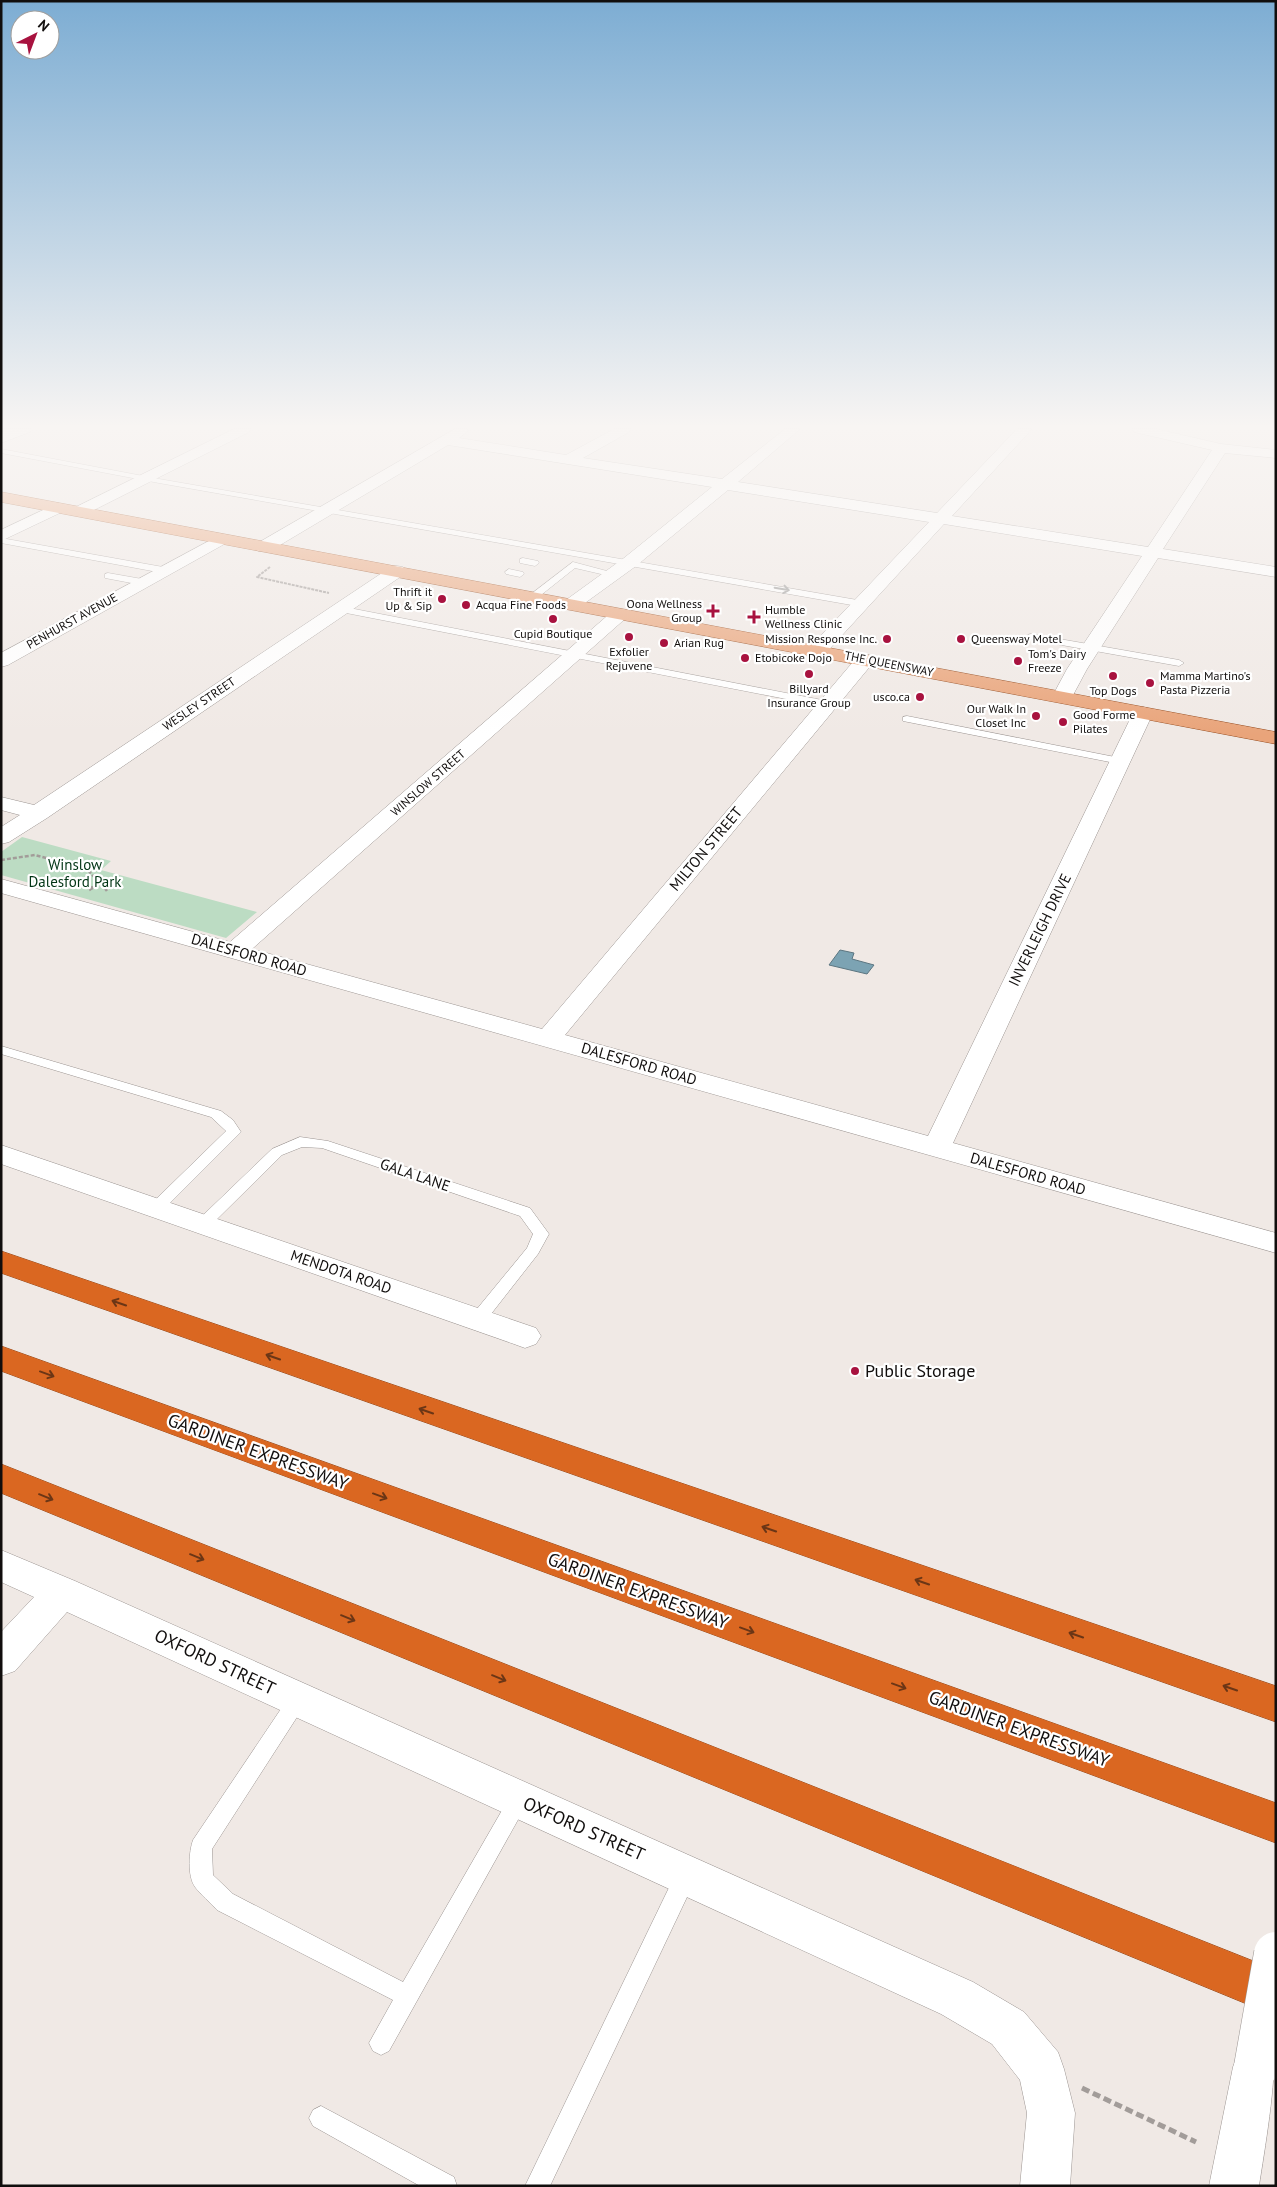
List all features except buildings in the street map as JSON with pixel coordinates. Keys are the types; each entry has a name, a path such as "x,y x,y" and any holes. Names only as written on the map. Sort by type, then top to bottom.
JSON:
{"highway":[{"path":"1,1262 500,1437 1276,1704"},
{"name":"GARDINER EXPRESSWAY","path":"1,1358 1276,1823"},
{"path":"1,1478 1023,1889 1276,1993"}],"main road":[{"name":"THE QUEENSWAY","path":"180,531 1276,738"}],"street":[{"path":"1,538 14,531"},
{"path":"264,547 290,531"},
{"path":"572,604 669,531"},
{"path":"817,651 927,531"},
{"path":"1015,531 1276,572"},
{"path":"1062,697 1168,531"},
{"name":"PENHURST AVENUE","path":"1,661 222,539"},
{"name":"WESLEY STREET","path":"1,837 39,813 337,602 397,571"},
{"name":"WINSLOW STREET","path":"235,951 620,614"},
{"name":"MILTON STREET","path":"548,1039 865,660"},
{"name":"INVERLEIGH DRIVE","path":"936,1148 1144,712"},
{"path":"1,803 39,813"},
{"name":"DALESFORD ROAD","path":"1,886 1276,1243"},
{"name":"MENDOTA ROAD","path":"1,1154 526,1336"},
{"name":"OXFORD STREET","path":"1,1565 957,1998 1008,2028 1041,2068 1051,2113 1045,2186"},
{"path":"1,1659 62,1592"},
{"path":"1234,2186 1276,1954"}],"lane":[{"path":"449,531 862,604"},
{"path":"1,538 163,570"},
{"path":"526,564 548,553"},
{"path":"533,597 559,570 614,574"},
{"path":"108,576 142,582"},
{"path":"337,602 575,654 827,704"},
{"path":"1031,637 1179,663"},
{"path":"907,719 1120,762"},
{"path":"1,1050 216,1114 228,1123 234,1132 156,1208"},
{"name":"GALA LANE","path":"202,1225 277,1152 300,1142 323,1144 525,1212 541,1234 533,1250 478,1319"},
{"path":"298,1700 201,1847 202,1879 224,1902 408,1996"},
{"path":"381,2043 519,1800"},
{"path":"537,2186 687,1875"},
{"path":"321,2118 445,2186"}],"path":[{"path":"270,564 270,568 257,575 259,579 337,602"},
{"path":"1,860 35,855 87,868 105,892 114,894"},
{"path":"1041,2068 1196,2142"}],"green space":[{"name":"Winslow Dalesford Park","path":"22,837 111,861 101,870 257,912 226,938 1,875 1,852"}],"water":[{"path":"840,950 854,953 852,959 874,965 867,974 829,965"}],"place":[{"name":"Thrift it Up & Sip","path":"442,599"},
{"name":"Acqua Fine Foods","path":"466,605"},
{"name":"Oona Wellness Group","path":"713,611"},
{"name":"Humble Wellness Clinic","path":"754,617"},
{"name":"Cupid Boutique","path":"553,619"},
{"name":"Exfolier Rejuvene","path":"629,637"},
{"name":"Mission Response Inc.","path":"887,639"},
{"name":"Queensway Motel","path":"961,639"},
{"name":"Arian Rug","path":"664,643"},
{"name":"Etobicoke Dojo","path":"745,658"},
{"name":"Tom's Dairy Freeze","path":"1018,661"},
{"name":"Billyard Insurance Group","path":"809,674"},
{"name":"Top Dogs","path":"1113,676"},
{"name":"Mamma Martino's Pasta Pizzeria","path":"1150,683"},
{"name":"usco.ca","path":"920,697"},
{"name":"Our Walk In Closet Inc","path":"1036,716"},
{"name":"Good Forme Pilates","path":"1063,722"},
{"name":"Public Storage","path":"855,1371"}]}
